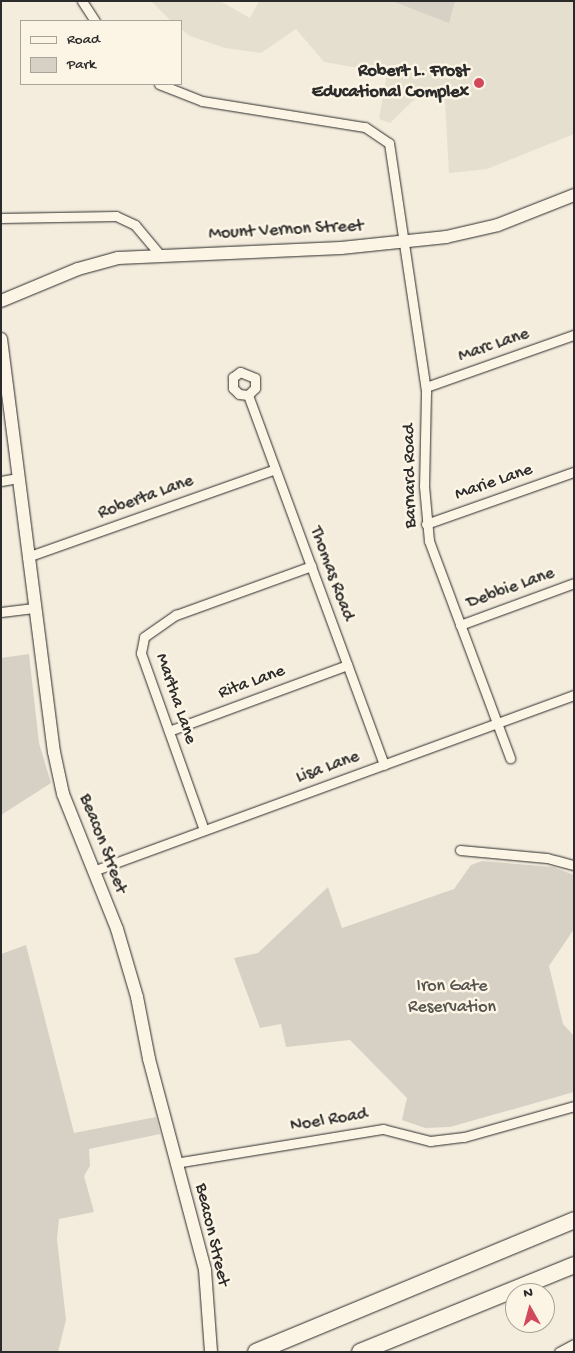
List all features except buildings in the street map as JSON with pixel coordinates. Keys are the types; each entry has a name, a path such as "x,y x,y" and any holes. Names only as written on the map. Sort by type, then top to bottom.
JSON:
{"highway":[{"path":"256,1352 390,1293 574,1220"},
{"path":"360,1352 574,1265"}],"main road":[{"name":"Mount Vernon Street","path":"1,301 96,263 160,254 340,248 406,240 485,228 574,194"},
{"name":"Beacon Street","path":"1,339 47,717 61,784 117,929 137,997 175,1163 205,1270 211,1352"}],"street":[{"path":"82,1 93,20"},
{"name":"Barnard Road","path":"162,85 202,101 365,127 386,140 392,152 426,387 426,524 429,541 510,758"},
{"path":"1,218 116,216 134,225 160,254"},
{"name":"Marc Lane","path":"426,387 574,335"},
{"name":"Thomas Road","path":"248,395 384,764"},
{"name":"Roberta Lane","path":"28,558 275,468"},
{"name":"Marie Lane","path":"426,524 574,472"},
{"path":"1,481 18,478"},
{"name":"Martha Lane","path":"204,830 141,653 144,637 176,615 311,566"},
{"name":"Debbie Lane","path":"460,625 574,583"},
{"path":"1,612 34,608"},
{"name":"Rita Lane","path":"169,731 347,665"},
{"name":"Lisa Lane","path":"93,871 574,695"},
{"path":"460,850 546,858 574,865"},
{"name":"Noel Road","path":"175,1163 383,1129 430,1141 464,1137 574,1106"},
{"path":"559,1352 574,1344"}],"shaded area":[{"name":"Robert L. Frost Educational Complex","path":"151,1 220,1 250,18 259,1 574,1 574,134 487,169 449,173 445,101 421,93 390,123 379,119 387,73 324,62 296,29 261,53 225,48 190,36 182,30 182,20 170,20"}],"green space":[{"path":"392,1 455,1 449,23"},
{"path":"29,654 39,743 51,783 1,815 1,658"},
{"name":"Iron Gate Reservation","path":"482,861 553,867 574,875 574,929 549,966 563,1024 574,1036 574,1092 450,1127 425,1128 402,1120 407,1098 350,1040 286,1047 281,1024 260,1028 234,958 258,953 328,887 342,928 454,889 471,865"},
{"path":"26,945 74,1133 156,1117 160,1134 89,1149 90,1166 84,1176 94,1212 59,1219 57,1239 66,1320 58,1352 1,1352 1,954"}],"place":[{"name":"Robert L. Frost Educational Complex","path":"479,83"}]}
